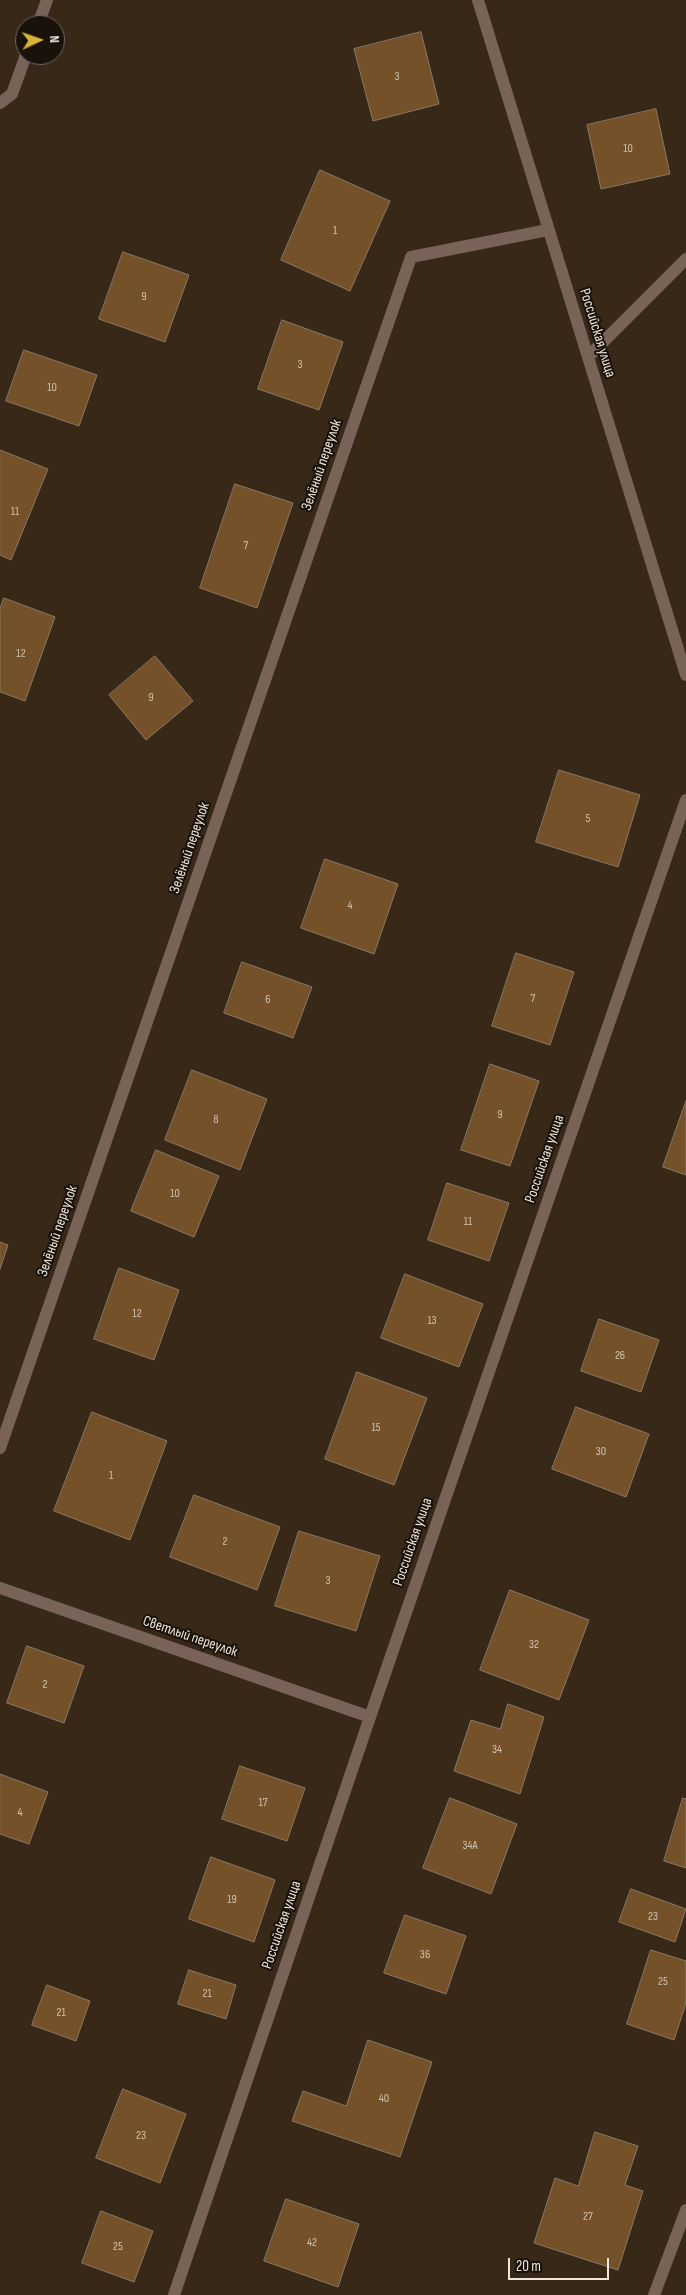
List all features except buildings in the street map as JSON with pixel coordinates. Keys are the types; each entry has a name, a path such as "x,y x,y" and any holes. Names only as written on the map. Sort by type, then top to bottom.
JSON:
{"street":[{"path":"42,15 47,0"},
{"name":"Российская улица","path":"478,0 686,675"},
{"path":"0,103 12,94 22,65"},
{"name":"Зелёный переулок","path":"0,1448 411,258 548,230"},
{"path":"588,357 686,259"},
{"name":"Российская улица","path":"174,2295 370,1717 686,800"},
{"name":"Светлый переулок","path":"0,1588 370,1717"},
{"path":"654,2295 686,2210"}]}
